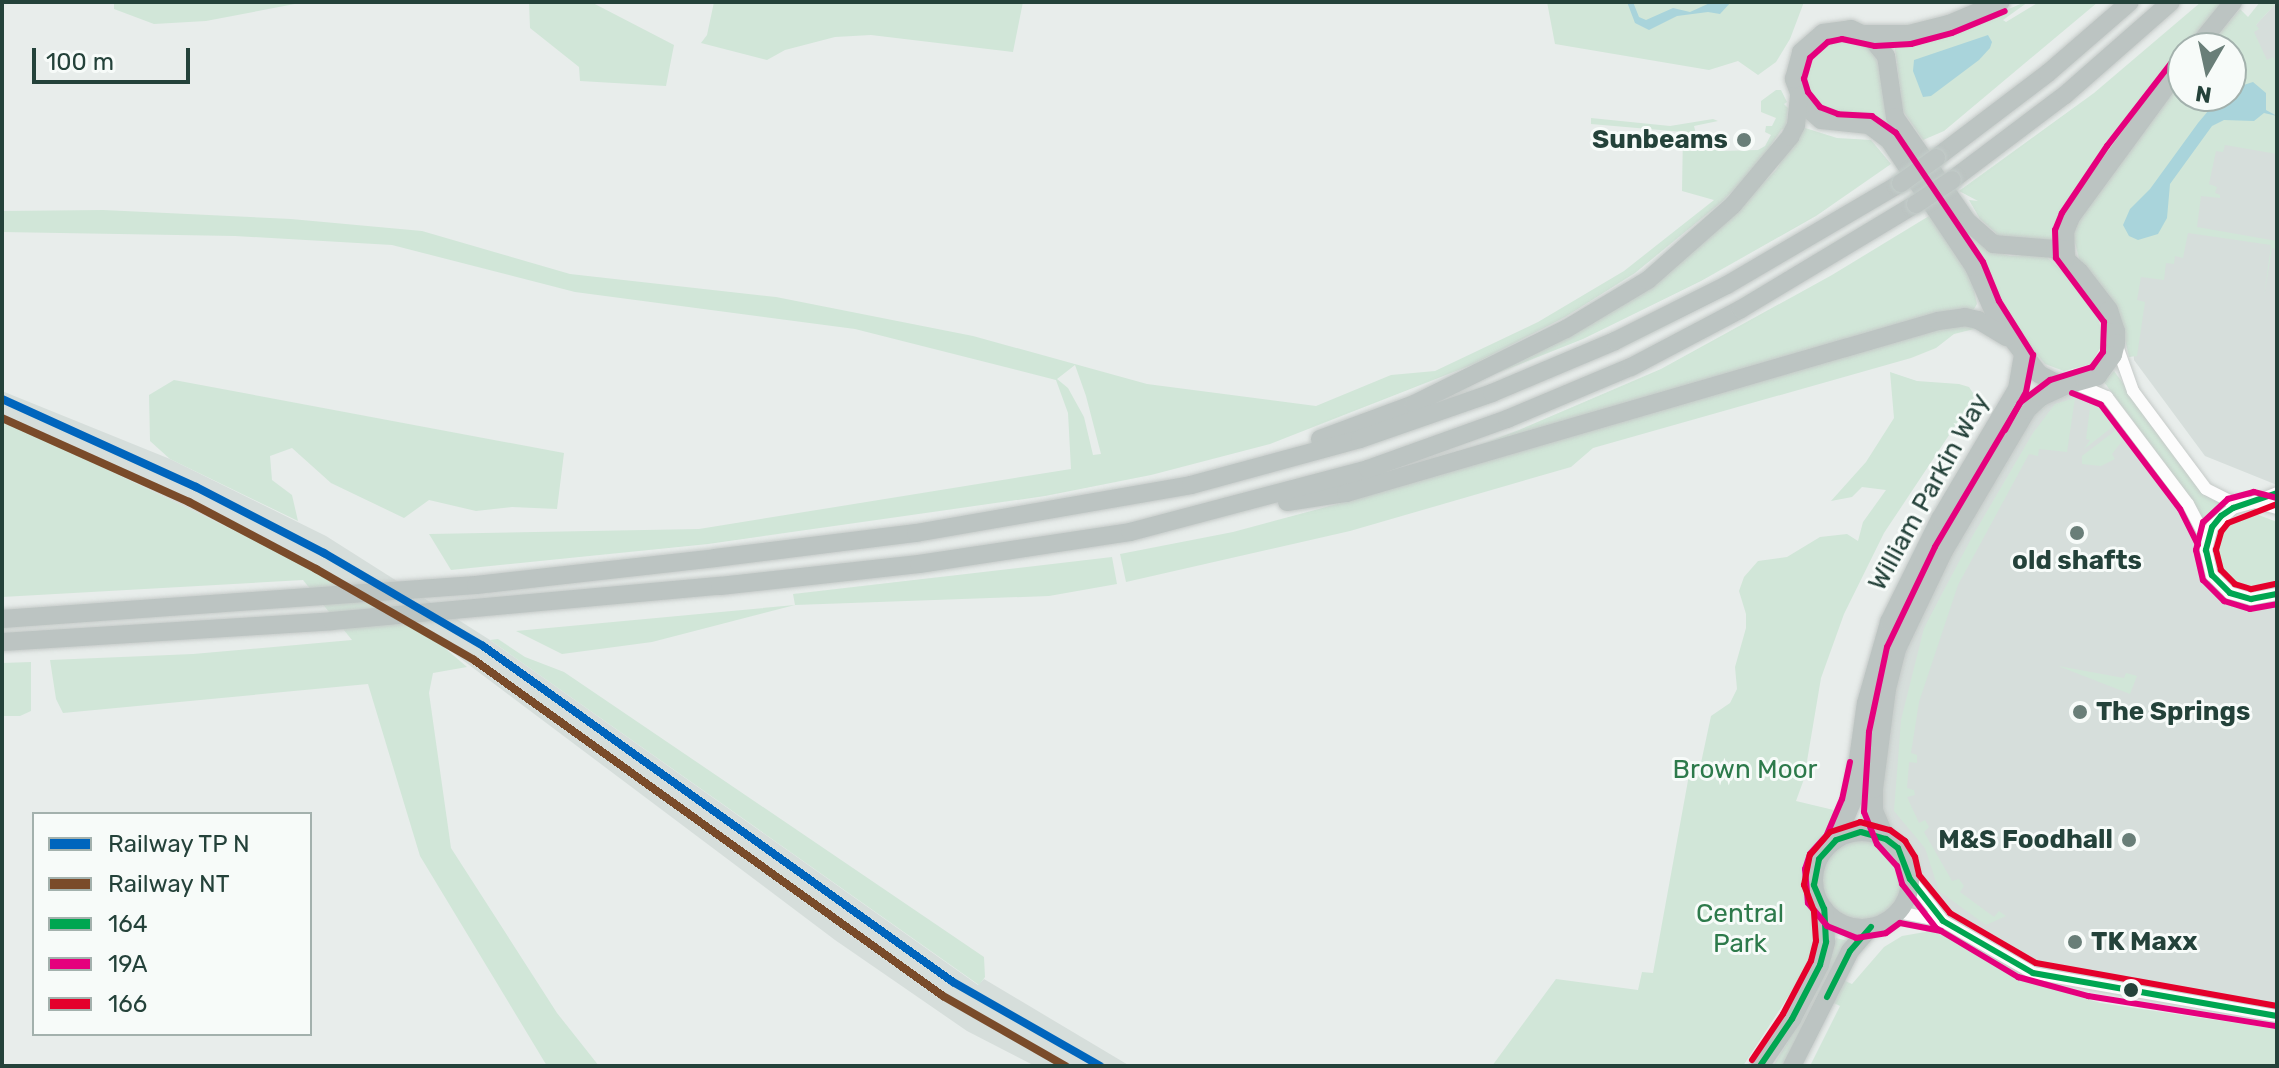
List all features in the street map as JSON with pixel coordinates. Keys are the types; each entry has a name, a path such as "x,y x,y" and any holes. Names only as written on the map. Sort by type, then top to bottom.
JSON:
{"highway":[{"path":"1191,485 1414,404 1566,329 1648,280 1733,205 1796,125 1799,97 1795,70 1807,44 1832,30 1909,34 1949,24 2001,2"},
{"path":"2,619 476,585 916,533 1055,512 1191,485 1360,439 1492,393 1601,347 1727,285 1901,183 2048,73 2130,2"},
{"path":"2,642 511,606 919,564 1130,532 1368,469 1507,419 1631,367 1830,258 1952,180 2065,95 2171,2"},
{"path":"2209,32 2233,2"},
{"path":"1863,33 1886,56 1895,117 1967,221 1993,244 2047,247 2066,256 2109,310 2116,331 2116,343"},
{"path":"2066,256 2065,232 2071,217 2167,86"},
{"path":"1799,97 1821,120 1836,124 1869,125 1889,140 1974,267 1990,306 2018,348 2047,380 2073,384"},
{"path":"1201,515 1346,493 1956,317 1978,320 2018,348"},
{"name":"William Parkin Way","path":"1886,839 1874,811 1874,789 1879,734 1897,649 1944,551 2027,410 2041,397 2098,376 2106,367 2116,343"},
{"name":"William Parkin Way","path":"1836,840 1852,802 1866,703 1889,622 1940,519 2017,389 2018,348"},
{"path":"1792,1066 1850,951 1871,927 1898,912 1909,891 1906,861 1886,839 1861,832 1836,840 1826,848 1815,872 1817,898 1824,909 1845,925 1871,927"},
{"path":"1760,1066 1792,1019 1820,965 1826,942 1824,909"}],"street":[{"path":"2116,343 2133,391 2206,489 2232,502 2277,508"},
{"path":"2073,384 2107,397 2188,504 2207,540"},
{"path":"2277,493 2221,516 2207,540 2206,560 2220,586 2230,593 2251,599 2277,594"},
{"path":"1910,879 1943,921"},
{"path":"1898,912 1943,921 2033,973 2277,1016"}],"shaded area":[{"path":"2277,2 2277,70 2247,46 2247,34"},
{"path":"2220,141 2277,141 2277,485 2205,456 2134,360 2132,327 2119,291 2192,188"},
{"name":"The Springs","path":"2055,389 2097,390 2197,521 2206,560 2230,593 2277,594 2277,1015 2063,977 2027,965 2021,952 1996,943 1970,926 1961,933 1910,879 1906,861 1886,839 1874,811 1897,649 2010,437"},
{"path":"2,391 170,459 326,536 490,640 978,985 984,979 1130,1066 1035,1066 967,1031 835,940 432,637 281,553 2,419"}],"green space":[{"path":"114,2 305,2 206,21 154,24 114,9"},
{"path":"529,2 591,2 674,45 666,86 580,81 579,67 530,28"},
{"path":"714,2 1023,2 1013,52 871,35 835,37 785,50 767,60 701,43 707,35"},
{"path":"1547,2 1804,2 1790,39 1776,62 1758,75 1738,61 1709,70 1555,44"},
{"path":"2028,2 2003,20 2006,22 2039,2 2098,2 1944,131 1923,140 1903,111 1894,42 1983,20"},
{"path":"2201,2 2225,2 2198,32 2167,32 2167,70 2069,208 2058,243 1994,236 1996,233 1980,219 1969,200 1978,201 1959,191 2094,93"},
{"path":"2260,2 2277,2 2256,25 2259,29 2254,32 2267,60 2273,57 2277,64 2277,154 2225,145 2223,152 2216,151 2209,184 2217,187 2215,193 2220,198 2201,196 2197,227 2277,241 2277,249 2272,248 2264,297 2271,245 2188,233 2183,258 2175,256 2174,264 2166,263 2164,280 2141,277 2137,300 2145,302 2137,356 2129,357 2119,314 2080,263 2073,234 2077,223 2167,100 2167,112 2247,112 2247,32 2221,32 2240,9 2248,17"},
{"path":"1845,37 1870,49 1877,60 1884,93 1994,251 2010,256 2043,254 2067,275 2098,314 2103,343 2091,364 2064,371 2045,364 2005,315 1888,133 1824,113 1813,105 1801,80 1809,54 1831,38"},
{"path":"1776,90 1781,90 1788,108 1786,131 1782,129 1757,165 1724,200 1635,273 1565,317 1474,364 1270,444 1151,475 1045,496 708,544 451,570 429,534 699,529 1071,469 1068,413 1056,380 855,329 575,292 392,245 235,236 2,232 2,211 103,210 291,219 422,231 570,274 776,297 973,336 1147,384 1316,406 1391,375 1435,371 1538,322 1624,271 1714,200 1682,191 1683,132 1591,124 1591,118 1670,126 1713,119 1718,121 1694,126 1696,134 1688,140 1691,149 1718,141 1719,151 1758,150 1765,146 1771,135 1765,132 1766,126 1772,126 1776,118 1761,112 1761,101","holes":["1075,365 1101,454 1093,455 1084,417 1068,388 1057,379"]},
{"path":"1802,127 1837,138 1871,140 1891,164 1816,216 1701,281 1583,339 1433,399 1709,238 1776,170"},
{"path":"1929,216 1972,280 1977,304 1974,309 1936,314 1423,466 1519,430 1661,369 1832,275"},
{"path":"1975,325 1974,329 1954,334 1936,348 1911,358 1593,448 1571,467 1350,531 1126,582 1120,554 1233,532 1921,334 1954,326"},
{"path":"2114,371 2205,493 2224,506 2206,524 2190,497 2104,382"},
{"name":"Central Park","path":"1890,372 1917,381 1959,384 1969,387 1975,396 1884,533 1844,614 1821,678 1804,779 1796,801 1842,812 1811,860 1808,881 1820,922 1826,972 1836,938 1848,941 1830,974 1852,984 1884,947 1902,936 1925,932 1943,921 2031,979 2073,995 2101,1003 2277,1029 2277,1066 1810,1066 1840,1006 1821,997 1783,1066 1773,1066 1816,996 1795,986 1743,1066 1492,1066 1556,979 1638,990 1642,972 1653,973 1689,775 1698,777 1711,716 1730,703 1737,689 1735,667 1746,628 1746,614 1739,591 1744,577 1758,561 1787,557 1820,537 1847,534 1858,541 1863,522 1886,490 1862,487 1852,497 1831,501 1866,462 1894,418"},
{"path":"174,380 564,453 557,509 512,507 476,511 429,500 404,518 331,483 292,448 270,456 272,480 292,495 298,521 170,459 150,441 149,395"},
{"path":"2075,398 2067,452 2039,449 2038,456 2029,454 1958,585 1919,702 1911,753 1917,755 1917,763 1909,762 1907,788 1914,790 1915,795 1907,797 1919,823 1925,820 1929,827 1924,832 1952,881 1959,879 1964,886 1960,892 1994,917 1999,911 2006,916 1986,925 1939,891 1925,848 1894,811 1901,720 1924,628 1972,537 2033,433 2055,404"},
{"path":"2091,399 2115,425 2084,449 2090,440 2086,439"},
{"path":"2016,404 2021,407 1904,616 1873,825 1857,826 1864,803 1872,709 1891,639 1922,569"},
{"path":"2,419 281,553 432,637 467,667 433,673 429,693 451,848 557,1013 599,1066 547,1066 420,856 368,684 63,713 56,699 50,660 193,654 352,640 303,580 2,597"},
{"path":"2116,430 2122,441 2112,454 2115,459 2101,466 2082,464 2082,456"},
{"path":"2256,514 2277,522 2277,582 2258,590 2234,585 2218,566 2215,553 2223,529 2243,515"},
{"path":"1112,557 1117,584 1049,596 795,605 793,594"},
{"path":"795,605 652,642 562,654 516,631"},
{"path":"498,639 525,657 564,672 984,957 985,977 979,985 490,640"},
{"path":"31,662 31,711 20,716 2,716 2,663"},
{"path":"2058,666 2124,678 2126,673 2137,676 2130,694"},
{"path":"1862,839 1878,843 1891,851 1899,864 1903,880 1899,896 1891,909 1878,917 1862,921 1846,917 1833,909 1825,896 1821,880 1825,864 1833,851 1846,843"}],"water":[{"path":"1627,2 1633,2 1639,17 1646,20 1673,8 1690,12 1712,2 1731,2 1720,14 1708,12 1677,16 1649,30 1635,23"},
{"path":"1988,35 1992,42 1990,48 1979,60 1931,96 1923,97 1913,71 1914,60"},
{"path":"2253,82 2266,93 2266,110 2277,116 2264,113 2254,121 2224,120 2212,126 2170,184 2167,218 2158,234 2138,240 2129,236 2123,225 2130,209 2150,189 2207,112 2247,112 2247,84"}],"transit line":[{"name":"19A","path":"2005,11 1952,33 1911,44 1875,46 1842,39 1828,42 1810,58 1804,79 1808,92 1820,107 1838,114 1872,116 1896,133 1983,262 1999,301 2033,355 2026,392 2005,430"},
{"name":"19A","path":"2167,68 2107,146 2062,213 2055,230 2056,258 2104,322 2103,352 2092,367 2050,380 2020,403 1935,547 1887,647 1869,732 1864,812 1877,844 1897,866 1902,884 1936,928 2018,977 2088,996 2275,1026"},
{"name":"19A","path":"2072,393 2101,405 2180,509 2198,545"},
{"path":"2,399 196,487 324,553 483,646 953,982 1100,1066"},
{"name":"19A","path":"2277,498 2254,492 2228,499 2203,522 2196,550 2203,580 2224,601 2250,609 2277,604"},
{"name":"164","path":"2277,493 2233,508 2221,516 2212,527 2206,550 2212,575 2230,593 2251,599 2277,594"},
{"name":"166","path":"2275,584 2251,589 2235,584 2221,570 2216,550 2221,532 2228,523 2277,504"},
{"name":"19A","path":"1850,762 1842,799 1827,835 1810,854 1805,869 1808,903 1827,926 1856,938 1886,933 1900,923 1941,931"},
{"name":"166","path":"1752,1060 1783,1014 1811,961 1816,941 1814,911 1804,885 1810,855 1830,832 1860,822 1890,830 1905,841 1915,857 1919,875 1950,913 2036,963 2277,1006"},
{"name":"164","path":"1760,1066 1792,1019 1820,965 1826,942 1824,909 1814,885 1819,859 1836,840 1861,832 1886,839 1898,848 1910,879 1943,921 2033,973 2277,1016"},
{"name":"164","path":"1827,997 1850,951 1871,927"}],"rail line":[{"name":"NT","path":"2,418 189,502 316,569 474,660 943,996 1065,1066"}],"place":[{"name":"Sunbeams","path":"1744,140"},
{"name":"old shafts","path":"2077,533"},
{"name":"The Springs","path":"2080,712"},
{"name":"M&S Foodhall","path":"2129,840"},
{"name":"TK Maxx","path":"2075,942"}],"park label":[{"name":"Brown Moor","path":"1745,770"}]}
